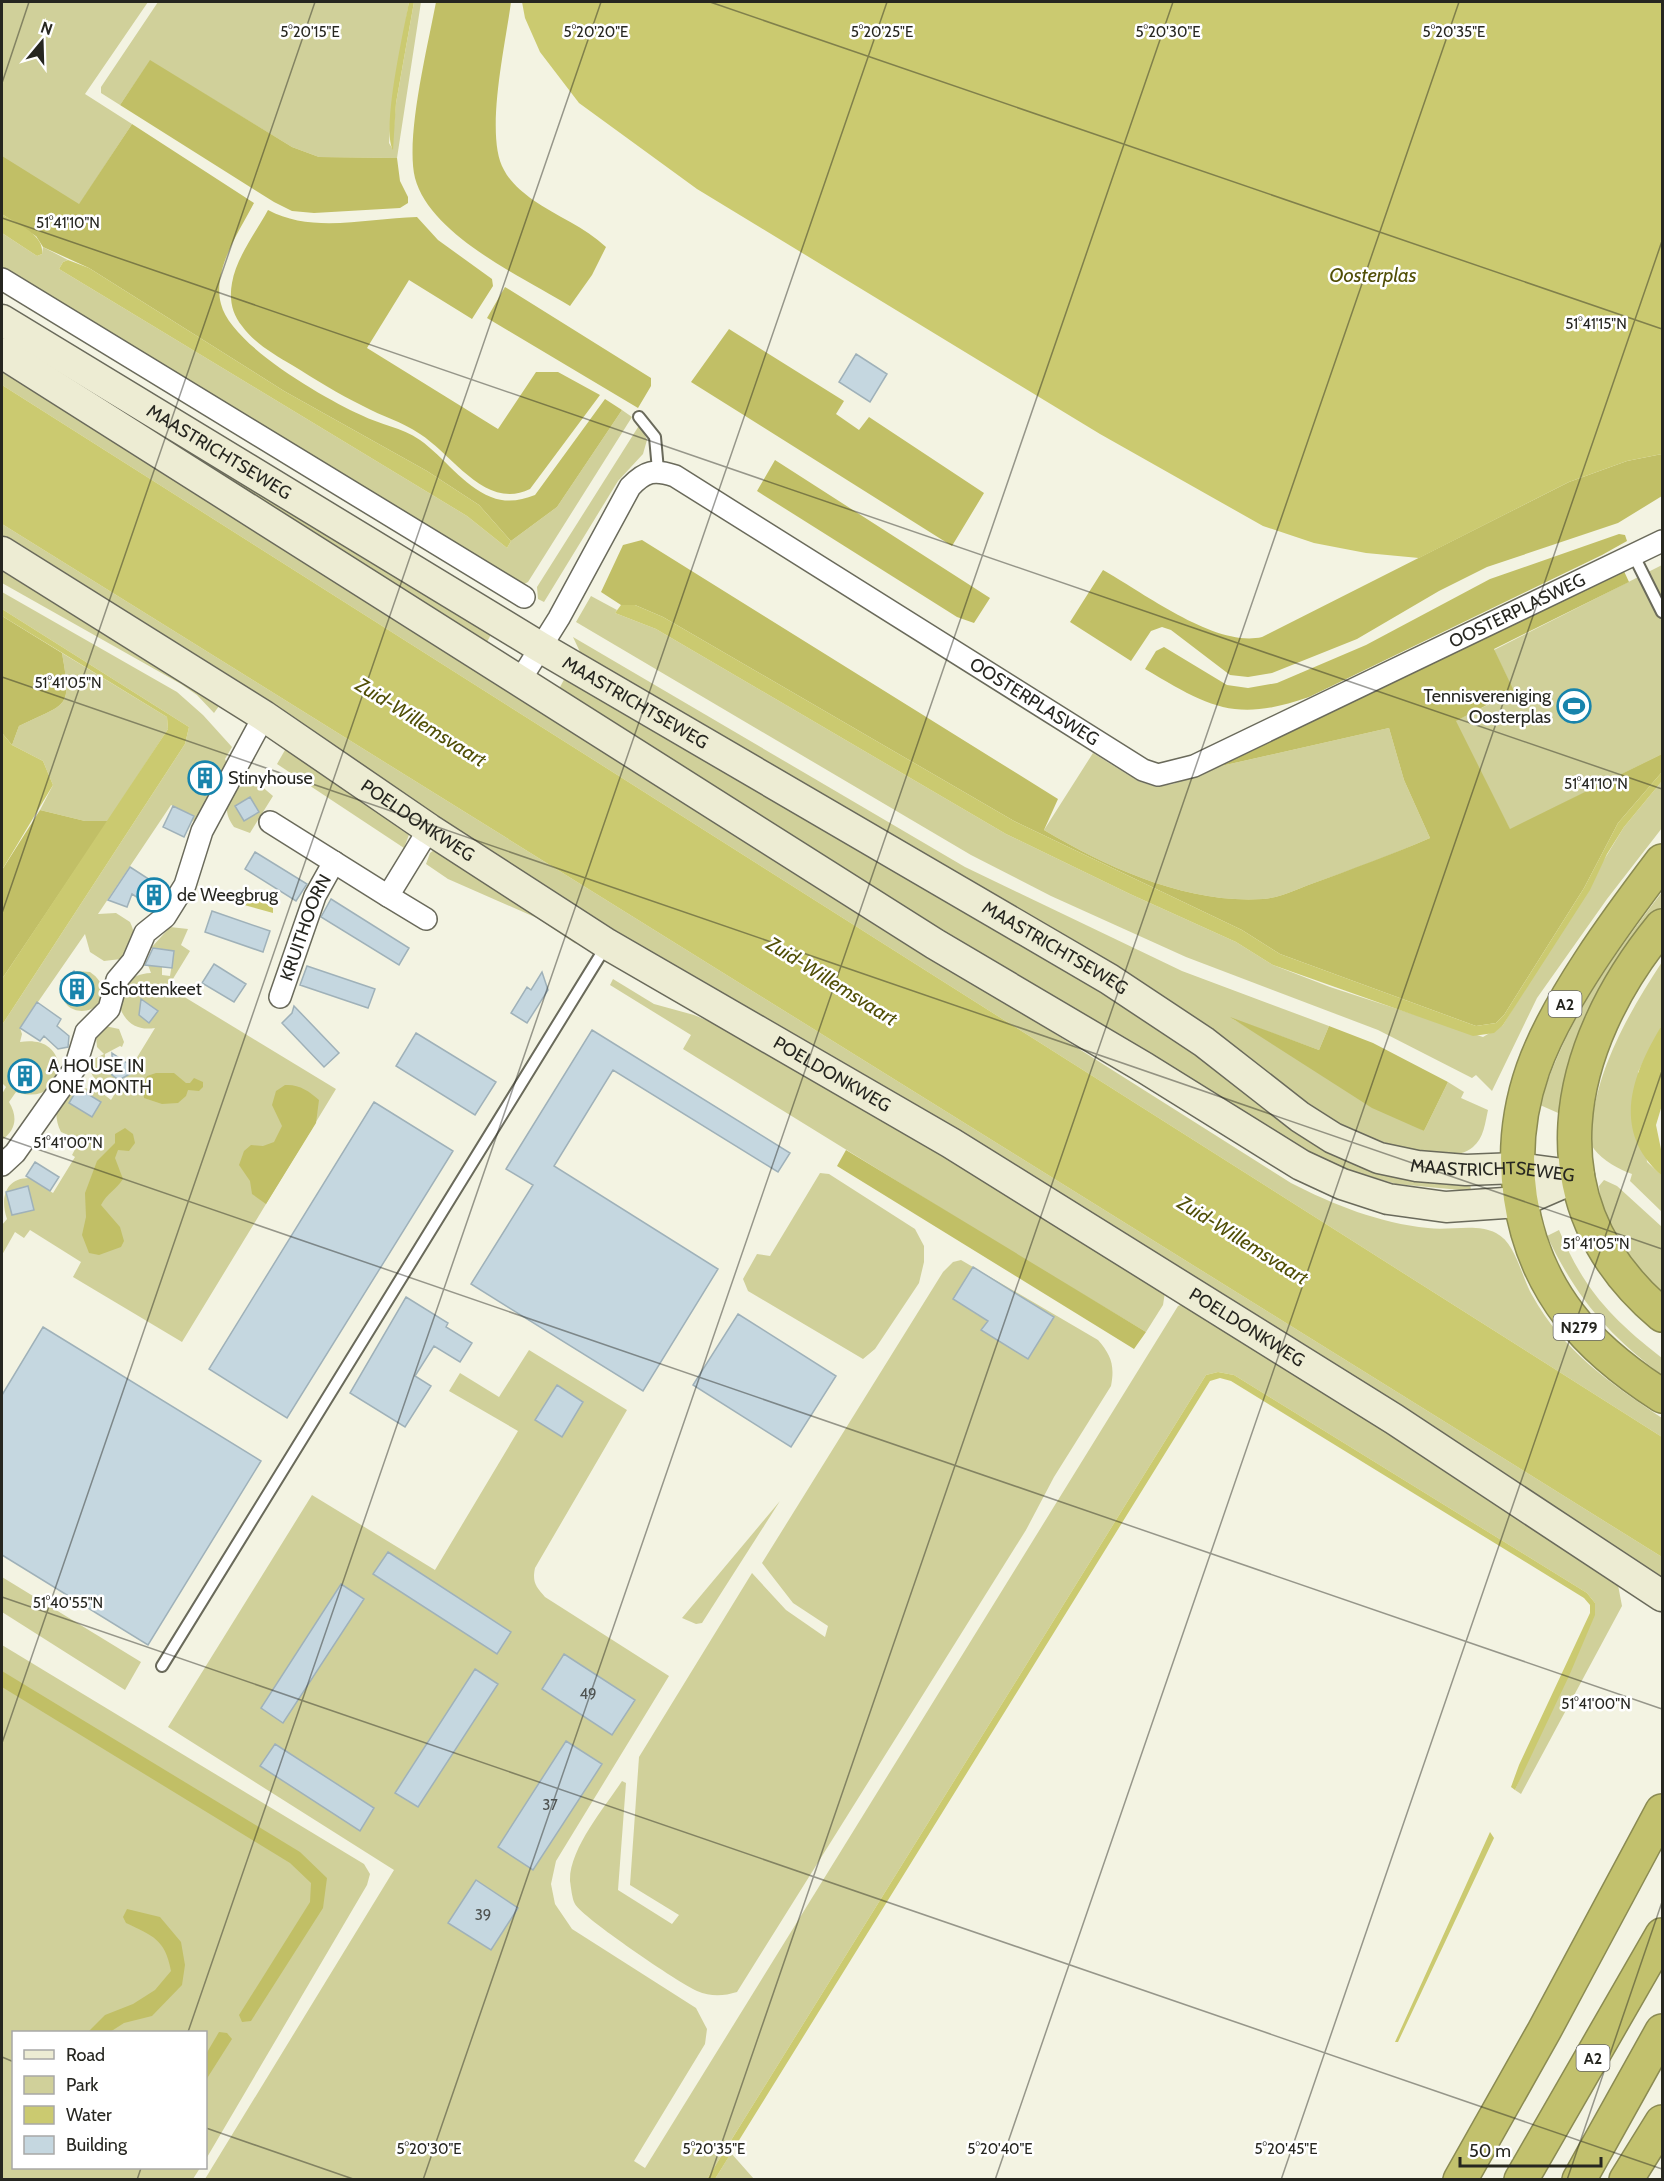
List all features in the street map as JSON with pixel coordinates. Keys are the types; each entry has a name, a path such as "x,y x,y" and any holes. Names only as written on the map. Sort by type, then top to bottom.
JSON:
{"highway":[{"name":"A2","path":"1517,1168 1526,1094 1542,1048 1578,982 1662,861"},
{"name":"A2","path":"1579,1176 1574,1148 1575,1113 1582,1074 1591,1043 1609,1004 1662,926"},
{"name":"N279","path":"1517,1168 1519,1202 1541,1267 1569,1316 1619,1366 1662,1396"},
{"path":"1579,1176 1585,1202 1606,1251 1634,1289 1662,1315"},
{"path":"1460,2180 1545,2031 1662,1812"},
{"name":"A2","path":"1521,2180 1662,1935"},
{"path":"1579,2180 1662,2031"},
{"path":"1626,2180 1662,2122"}],"main road":[{"name":"MAASTRICHTSEWEG","path":"2,320 540,647 1109,979 1204,1042 1300,1117 1333,1138 1380,1158 1417,1166 1466,1170 1517,1168 1579,1176"},
{"name":"MAASTRICHTSEWEG","path":"2,353 935,944 1145,1068 1301,1165 1353,1188 1408,1203 1462,1207 1519,1202 1579,1176"},
{"name":"POELDONKWEG","path":"2,552 264,716 429,829 607,944 728,1015 828,1069 971,1155 1394,1419 1662,1596"}],"street":[{"path":"2,279 524,597"},
{"path":"519,682 630,487 641,474 658,470"},
{"name":"OOSTERPLASWEG","path":"658,470 685,481 1143,770 1158,775 1194,766 1662,541"},
{"path":"2,1165 15,1153 75,1068 86,1032 109,1009 117,980 133,961 145,933 165,917 185,885 202,831 264,716"},
{"name":"KRUITHOORN","path":"270,822 426,919"},
{"path":"388,896 429,829"},
{"name":"KRUITHOORN","path":"280,997 315,896 334,862"}],"lane":[{"path":"639,417 655,437 658,470"},
{"path":"1634,556 1662,612"},
{"path":"162,1666 607,944"}],"green space":[{"path":"2,2 148,2 85,94 132,124 79,205 36,236 2,214"},
{"path":"158,2 409,2 392,103 389,143 392,148 396,103 414,2 421,2 397,158 319,157 292,147 150,61 120,105 101,93 101,87"},
{"path":"2,233 37,256 42,254 43,247 68,260 63,262 59,269 467,516 507,548 511,541 557,507 622,410 632,417 528,582 522,585 2,272"},
{"path":"2,368 1291,1183 1340,1206 1392,1222 1436,1229 1480,1228 1496,1233 1509,1244 1532,1295 1558,1333 1606,1378 1662,1418 1662,1437 2,385"},
{"path":"117,407 495,627 487,642"},
{"path":"640,424 647,440 643,454 618,481 544,602 538,599 537,587"},
{"path":"2,524 1662,1557 1662,1588 680,980 678,967 668,973 2,543"},
{"path":"2,561 224,699 214,713 197,695 181,684 2,583"},
{"name":"Tennisvereniging Oosterplas","path":"1662,565 1662,754 1510,830 1455,721 1514,692 1494,650"},
{"path":"2,592 177,692 203,715 232,747 225,759 227,764 221,779 216,781 214,793 204,811 190,823 194,816 171,805 98,914 116,913 130,922 134,938 129,951 121,959 104,961 90,952 85,934 20,1028 22,1034 20,1042 35,1042 47,1046 55,1055 60,1069 54,1083 44,1092 31,1095 16,1092 9,1102 14,1113 13,1128 2,1140 2,1094 6,1087 2,1083 2,1025 185,744 189,727 2,609"},
{"path":"591,596 617,610 615,613 656,629 1006,834 1236,942 1273,965 1330,987 1483,1037 1503,1025 1624,827 1662,781 1662,828 1607,899 1537,998 1492,1091 1476,1075 1472,1078 1378,1030 1186,957 1051,896 971,855 576,622"},
{"path":"573,637 965,867 1182,971 1329,1026 1319,1050 1233,1019 1424,1131 1448,1082 1464,1092 1461,1098 1488,1110 1480,1139 1473,1147 1459,1154 1440,1155 1418,1152 1370,1137 1315,1112 581,654"},
{"path":"62,653 167,717 168,729 108,821 85,821 40,810 53,785 43,761 12,745 19,726 63,702 66,685"},
{"path":"568,672 1163,1026 1263,1102 1470,1181 1471,1191 1396,1184 1349,1170 1277,1135 1109,1028 1040,993 559,689"},
{"path":"1389,728 1404,780 1430,838 1282,895 1263,899 1234,899 1205,896 1177,889 1122,870 1044,830 1093,753 1138,781 1156,787 1173,784 1221,766"},
{"path":"289,743 410,832 404,848 277,764"},
{"path":"251,783 260,785 273,796 250,833 234,827 228,817 227,808 235,789"},
{"path":"434,850 569,933 576,944 537,918 448,879 426,864 430,853"},
{"path":"1662,892 1662,906 1648,925 1565,1116 1540,1105 1550,1075 1576,1019 1607,967"},
{"path":"170,927 188,929 181,945 190,951 168,987 336,1089 182,1342 73,1277 81,1262 30,1230 24,1238 15,1232 2,1255 2,1225 7,1219 4,1204 6,1191 14,1182 29,1178 53,1193 75,1157 72,1155 80,1140 61,1132 57,1119 57,1108 61,1099 68,1092 88,1089 100,1092 111,1100 155,1028 137,1027 132,1024 125,1017 119,1005 123,992 132,979 151,973 148,965 162,967 162,975 170,976 174,951 151,948"},
{"path":"1662,962 1662,1025 1638,1072 1647,1162 1662,1176 1662,1212 1630,1181 1632,1174 1597,1153 1593,1147 1592,1127 1600,1083 1617,1040"},
{"path":"76,971 90,972 100,982 102,990 100,1003 86,1011 72,1009 63,999 63,984 78,1003 91,993"},
{"path":"613,979 654,1004 694,1015 746,1037 822,1080 1165,1292 1163,1305 1146,1332 683,1049 691,1035 610,985"},
{"path":"105,1026 119,1029 124,1042 122,1047 105,1054 105,1062 112,1067 112,1075 116,1077 104,1083 94,1077 90,1068 92,1060 104,1054 97,1047 96,1037"},
{"path":"820,1173 829,1174 915,1229 924,1246 924,1262 919,1283 875,1349 863,1359 748,1291 743,1279 757,1254 770,1256"},
{"path":"1604,1180 1617,1186 1662,1227 1662,1297 1631,1259 1613,1232 1602,1203 1599,1186"},
{"path":"1559,1230 1579,1270 1601,1302 1628,1330 1662,1358 1662,1375 1625,1345 1582,1296 1547,1236"},
{"path":"961,1260 1098,1340 1111,1361 1111,1386 1054,1477 1026,1530 737,1992 717,1995 702,1993 687,1986 612,1936 575,1904 570,1881 575,1856 589,1829 622,1781 626,1783 618,1890 672,1924 679,1915 630,1885 639,1757 752,1573 786,1610 825,1637 828,1626 793,1603 762,1563 943,1272 953,1262"},
{"path":"1183,1304 1418,1448 1618,1585 1622,1606 1521,1794 1515,1790 1595,1603 1587,1593 1234,1375 1218,1372 1206,1375 707,2179 205,2179 394,1870 168,1727 312,1495 435,1570 518,1431 449,1391 460,1373 499,1397 529,1350 627,1410 535,1568 534,1581 545,1597 669,1676 556,1861 551,1884 555,1904 572,1929 696,2008 707,2029 705,2044 634,2161 645,2168 1178,1306"},
{"path":"780,1501 702,1623 696,1624 682,1618"},
{"path":"2,1577 141,1662 125,1690 2,1612"},
{"path":"2,1645 364,1864 370,1874 367,1885 207,2157 207,2031 12,2031 12,2169 199,2169 193,2179 2,2179"},
{"path":"731,2153 754,2179 715,2179"}],"shaded area":[{"path":"436,2 511,2 498,88 496,135 498,155 513,183 529,197 589,233 606,247 592,275 570,306 504,268 458,236 439,218 424,199 415,178 413,140 419,91"},
{"path":"150,60 292,147 319,157 397,158 400,181 408,197 408,203 400,208 314,213 292,211 274,202 120,105"},
{"path":"132,124 254,203 228,252 220,278 221,304 228,320 242,336 260,353 325,396 361,415 406,432 420,440 471,486 481,492 508,501 535,495 605,399 622,410 557,507 511,541 479,505 427,471 284,391 89,268 43,247 36,236 2,214 2,156 79,204"},
{"path":"268,210 285,217 322,223 417,217 438,240 492,279 493,286 472,319 409,280 367,348 498,429 536,372 558,372 600,395 530,489 514,494 499,493 485,487 471,478 420,434 327,386 272,353 247,332 234,311 231,300 232,283 242,255"},
{"path":"505,287 651,378 651,386 638,408 487,318"},
{"path":"729,329 844,401 836,414 859,430 869,417 984,493 952,546 691,382"},
{"path":"1662,454 1662,496 1618,523 1487,567 1439,591 1357,639 1272,673 1248,677 1230,675 1171,630 1162,627 1151,631 1131,661 1070,622 1103,570 1202,627 1244,638 1262,637 1569,482 1627,461"},
{"path":"775,460 990,598 974,623 957,617 757,491"},
{"path":"1619,534 1625,535 1627,541 1602,555 1309,697 1283,705 1241,710 1223,707 1187,693 1145,669 1156,651 1164,647 1227,685 1248,688 1277,683 1366,645 1490,579"},
{"path":"642,540 1058,799 1044,830 1122,870 1149,881 1205,896 1234,899 1269,898 1288,893 1430,838 1404,780 1389,728 1221,766 1623,569 1629,582 1494,649 1514,691 1456,721 1510,829 1662,754 1662,772 1618,823 1584,888 1504,1015 1496,1023 1476,1026 1280,954 1242,930 1014,821 663,617 635,605 621,605 601,592 623,545"},
{"path":"2,616 62,653 65,672 66,695 63,702 19,726 12,745 2,733"},
{"path":"40,810 85,821 108,821 2,979 2,870"},
{"path":"1230,1017 1319,1050 1329,1026 1373,1043 1448,1082 1424,1131 1372,1108"},
{"path":"156,1073 174,1073 186,1083 190,1083 194,1078 203,1082 203,1087 199,1091 188,1090 186,1096 178,1103 162,1104 144,1098 143,1085 147,1076"},
{"path":"285,1085 304,1089 319,1100 316,1123 266,1204 252,1194 250,1181 239,1165 244,1151 251,1145 263,1146 274,1142 282,1126 272,1105 276,1091"},
{"path":"125,1128 133,1134 135,1143 129,1151 118,1150 115,1158 123,1179 101,1205 120,1227 124,1241 121,1247 99,1255 89,1253 82,1235 86,1217 85,1193 97,1161 115,1143 115,1134"},
{"path":"846,1150 1146,1332 1134,1349 837,1166"},
{"path":"2,1671 300,1852 327,1878 323,1908 251,2021 242,2022 239,2015 310,1902 311,1883 290,1863 2,1687"},
{"path":"127,1909 160,1917 181,1942 185,1965 182,1985 152,2016 124,2023 112,2031 89,2031 105,2015 133,2004 155,1990 171,1971 161,1945 151,1935 126,1923 123,1917"},
{"path":"219,2032 227,2033 232,2039 207,2078 207,2052"}],"water":[{"path":"409,2 414,2 396,103 393,150 390,139 391,102"},
{"name":"Oosterplas","path":"522,2 1662,2 1662,454 1627,461 1569,482 1419,558 1366,553 1314,543 1263,526 1100,434 697,189 579,103 540,52 525,18"},
{"path":"2,214 34,235 42,247 42,254 37,256 2,233"},
{"path":"68,260 89,268 284,391 427,471 479,505 511,541 507,548 467,516 59,269 63,262"},
{"name":"Zuid-Willemsvaart","path":"2,385 1662,1437 1662,1557 2,524"},
{"path":"621,605 635,605 663,617 1014,821 1242,930 1280,954 1476,1026 1496,1023 1504,1015 1584,888 1618,823 1662,772 1662,781 1624,827 1607,854 1590,890 1503,1025 1494,1033 1473,1036 1273,965 1236,942 1006,834 656,629 615,613"},
{"path":"2,609 189,727 185,744 2,1025 2,979 168,729 167,717 2,616"},
{"path":"2,733 12,745 43,761 53,785 2,870"},
{"path":"232,891 247,892 273,908 273,913 226,900"},
{"path":"1662,1025 1662,1105 1656,1125 1662,1154 1662,1176 1646,1159 1636,1141 1631,1122 1631,1103 1642,1064"},
{"path":"1218,1372 1234,1375 1587,1593 1595,1603 1595,1615 1569,1676 1515,1790 1511,1787 1519,1765 1590,1613 1590,1605 1584,1598 1231,1381 1220,1378 1210,1381 715,2179 707,2179 1206,1375"},
{"path":"1490,1832 1494,1838 1398,2042 1395,2042"}],"building":[{"path":"856,354 887,374 870,402 839,382"},
{"path":"250,797 259,812 244,821 235,806"},
{"path":"173,806 194,816 184,837 163,827"},
{"path":"255,852 307,884 296,901 245,869"},
{"path":"130,867 161,887 149,905 132,894 127,907 108,900"},
{"path":"331,899 409,948 399,965 321,917"},
{"path":"212,911 270,931 263,952 205,932"},
{"path":"153,948 174,951 172,968 145,965"},
{"path":"214,964 246,984 234,1002 202,983"},
{"path":"307,966 375,989 368,1008 300,985"},
{"name":"Schottenkeet","path":"74,971 91,993 78,1003 61,981"},
{"path":"542,972 548,990 527,1023 511,1013 527,987 531,990"},
{"path":"141,999 158,1011 149,1023 139,1015"},
{"path":"37,1002 61,1019 57,1026 69,1036 68,1047 58,1049 44,1036 40,1041 20,1028"},
{"path":"294,1006 339,1053 324,1067 282,1023 292,1013"},
{"path":"592,1030 790,1153 778,1172 613,1070 554,1166 718,1269 643,1391 471,1284 533,1185 506,1169"},
{"path":"416,1033 496,1082 475,1115 396,1066"},
{"path":"112,1053 137,1070 119,1080 112,1075"},
{"name":"A HOUSE IN ONE MONTH","path":"20,1063 38,1074 30,1089 11,1077"},
{"path":"78,1088 101,1102 92,1117 69,1103"},
{"path":"374,1102 453,1151 287,1418 209,1369"},
{"path":"35,1162 59,1177 50,1191 26,1176"},
{"path":"28,1186 34,1210 12,1215 6,1192"},
{"path":"973,1267 1054,1317 1028,1359 981,1330 988,1321 953,1299"},
{"path":"406,1297 448,1323 446,1327 472,1343 460,1362 434,1346 415,1376 431,1386 405,1427 350,1393"},
{"path":"738,1314 836,1376 791,1447 693,1385"},
{"path":"43,1327 261,1461 148,1645 2,1555 2,1395"},
{"path":"557,1385 583,1402 562,1437 535,1420"},
{"path":"388,1552 511,1632 497,1654 373,1574"},
{"path":"341,1584 364,1599 283,1723 261,1708"},
{"path":"564,1654 635,1700 612,1735 542,1689"},
{"path":"475,1669 498,1684 418,1807 395,1793"},
{"path":"566,1741 602,1764 533,1870 498,1847"},
{"path":"275,1744 374,1808 360,1831 260,1766"},
{"path":"476,1880 518,1908 491,1950 448,1923"}],"place":[{"name":"Tennisvereniging Oosterplas","path":"1574,706"},
{"name":"Stinyhouse","path":"205,778"},
{"name":"de Weegbrug","path":"154,895"},
{"name":"Schottenkeet","path":"77,989"},
{"name":"A HOUSE IN ONE MONTH","path":"25,1076"}]}
